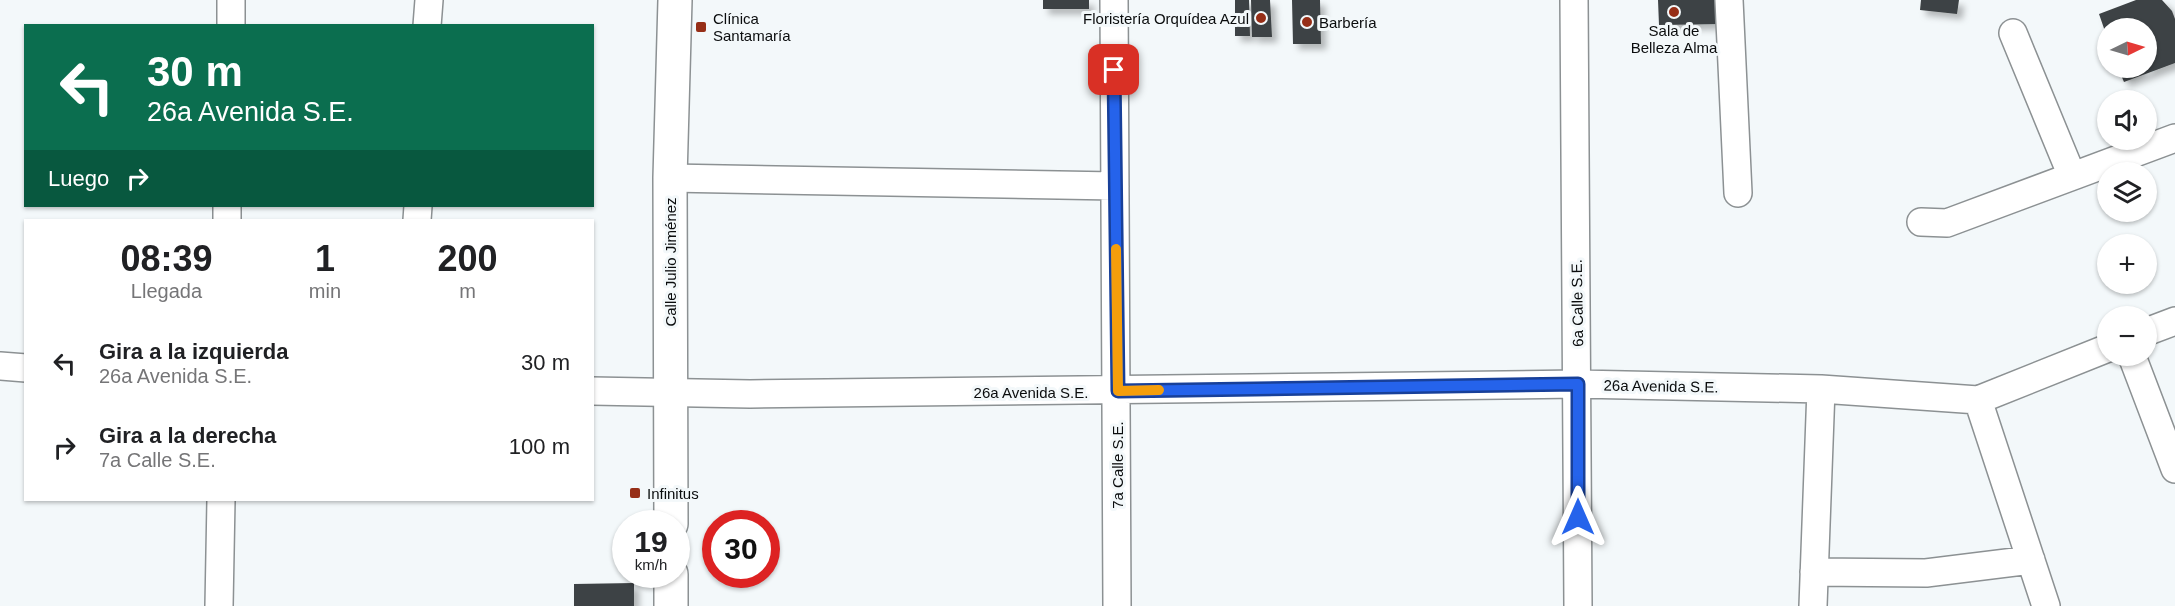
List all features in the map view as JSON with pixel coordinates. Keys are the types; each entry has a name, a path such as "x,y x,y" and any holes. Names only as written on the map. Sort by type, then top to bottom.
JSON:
{"main road":[{"name":"Calle Julio Jiménez","path":"671,510 670,178 675,0"},
{"path":"671,588 671,606"}],"street":[{"path":"231,0 231,24"},
{"path":"427,24 429,0"},
{"name":"7a Calle S.E.","path":"1114,0 1118,391 1117,606"},
{"name":"6a Calle S.E.","path":"1574,0 1578,606"},
{"path":"1729,0 1738,194"},
{"path":"2013,33 2072,176"},
{"path":"1921,222 1947,223 2175,138"},
{"path":"670,178 1115,186"},
{"path":"2157,328 2175,321"},
{"name":"26a Avenida S.E.","path":"594,391 669,394 1118,391 1578,384 1821,389 1930,394 1978,400 2097,352"},
{"path":"0,366 24,368"},
{"path":"2136,366 2175,470"},
{"path":"1812,606 1821,389"},
{"path":"1978,400 2046,606"},
{"path":"219,606 221,501"},
{"path":"1814,572 1926,573 2031,560"}],"building":[{"path":"1043,0 1089,0 1089,9 1043,9"},
{"path":"1235,0 1249,0 1250,36 1235,36"},
{"name":"Floristería Orquídea Azul","path":"1251,0 1270,0 1272,37 1252,37"},
{"name":"Barbería","path":"1292,0 1320,0 1321,44 1293,44"},
{"path":"1658,0 1719,0 1720,24 1659,25"},
{"path":"1921,0 1959,0 1957,14 1920,10"},
{"path":"2136,0 2162,0 2172,11 2175,19 2175,63 2157,70 2157,18 2100,18 2099,14"},
{"path":"2122,78 2135,78 2124,82"},
{"path":"612,583 612,588 634,588 634,606 574,606 574,584"}],"slow traffic":[{"path":"1116,249 1118,391 1159,390"}],"place":[{"name":"Sala de Belleza Alma","path":"1674,12"},
{"name":"Floristería Orquídea Azul","path":"1261,18"},
{"name":"Barbería","path":"1307,22"},
{"name":"Clínica Santamaría","path":"701,27"},
{"name":"Infinitus","path":"635,493"}],"route":[{"path":"1114,70 1118,391 1578,384 1578,517"}]}
